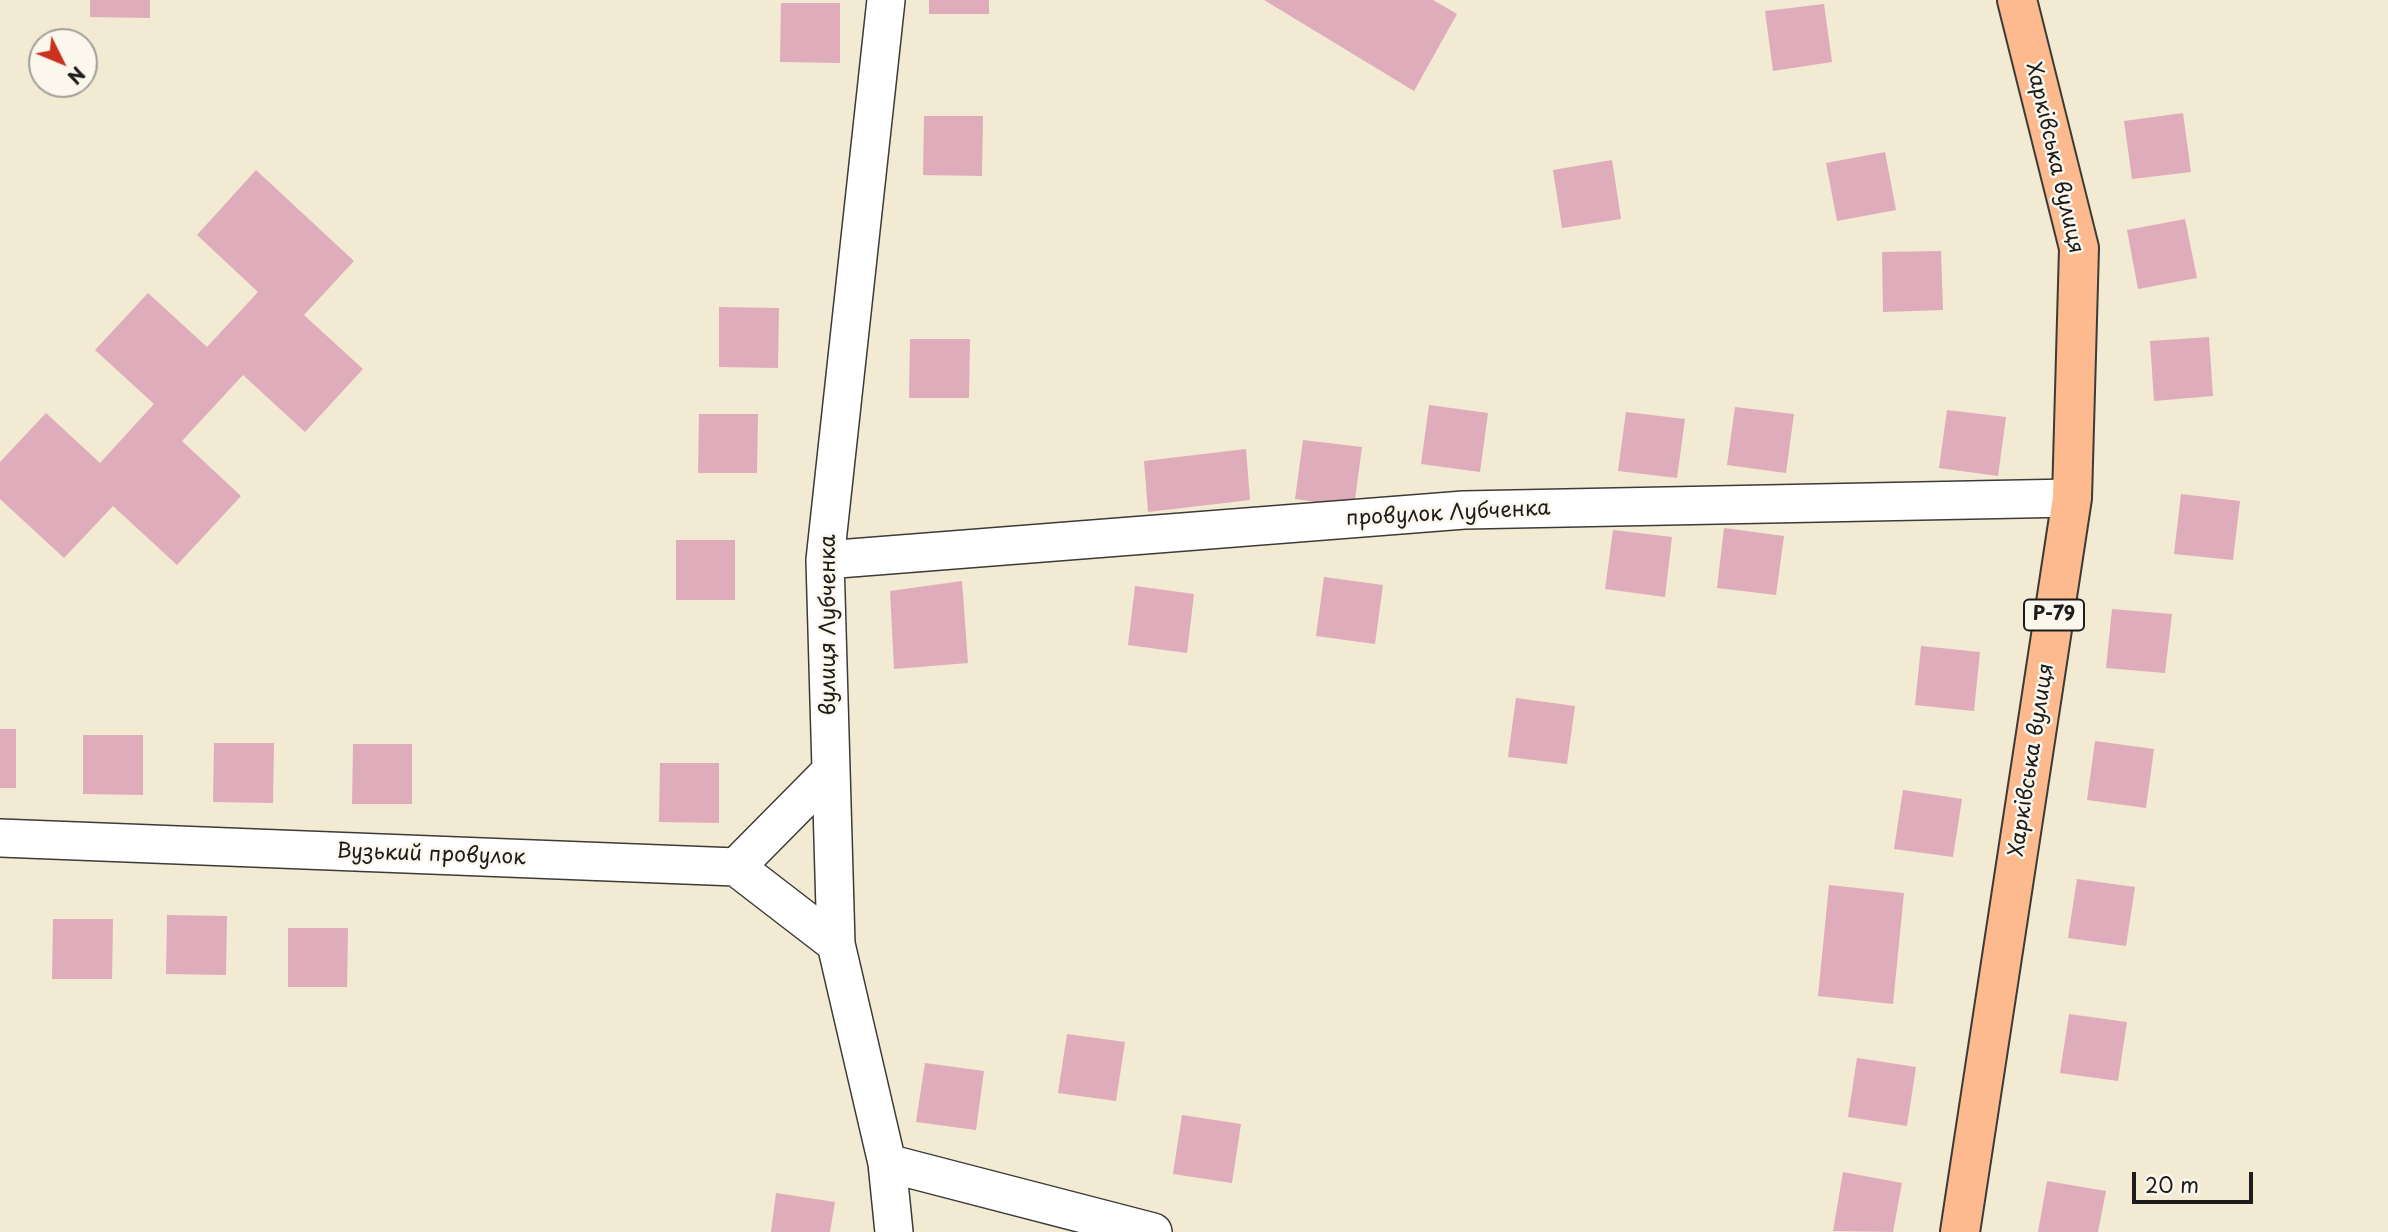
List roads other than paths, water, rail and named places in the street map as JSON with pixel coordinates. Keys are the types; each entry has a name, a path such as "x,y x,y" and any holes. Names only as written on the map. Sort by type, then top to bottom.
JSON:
{"main road":[{"name":"Харківська вулиця","path":"1960,1232 2072,498 2079,248 2017,0"}],"street":[{"name":"вулиця Лубченка","path":"886,0 825,560 836,944 887,1163 894,1232"},
{"name":"провулок Лубченка","path":"825,560 1464,510 2072,498"},
{"path":"830,772 736,867 836,944"},
{"name":"Вузький провулок","path":"0,838 736,867"},
{"path":"887,1163 1153,1232"}]}
